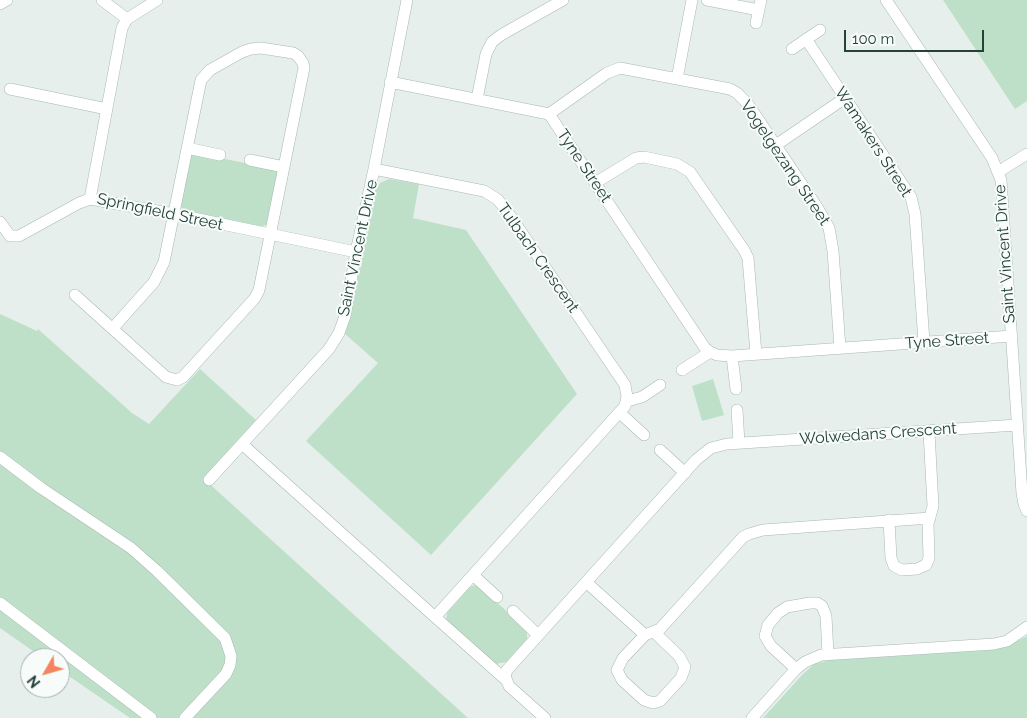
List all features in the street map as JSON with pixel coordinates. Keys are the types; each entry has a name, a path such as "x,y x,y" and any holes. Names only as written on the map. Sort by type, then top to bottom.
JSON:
{"street":[{"path":"0,4 7,0"},
{"path":"102,0 127,19 157,0"},
{"name":"Saint Vincent Drive","path":"209,480 329,349 339,333 345,316 356,252 407,0"},
{"path":"477,99 486,54 492,42 501,35 564,0"},
{"path":"677,79 692,0"},
{"path":"707,0 760,5 756,23"},
{"name":"Saint Vincent Drive","path":"886,0 992,158 998,172 1002,189 1022,492 1027,511"},
{"name":"Springfield Street","path":"127,19 122,28 90,199 174,214 356,252"},
{"path":"792,49 820,30"},
{"name":"Wamakers Street","path":"806,39 906,189 913,204 924,342"},
{"path":"75,295 166,378 178,380 183,377 255,298 259,290 304,68 301,59 293,53 261,48 251,49 210,70 201,80 160,274 113,328"},
{"name":"Vogelgezang Street","path":"549,114 615,70 626,69 730,89 737,93 748,104 776,145 829,228 834,251 840,348"},
{"name":"Tyne Street","path":"390,82 549,114 705,348 717,355 732,356 1012,336"},
{"path":"10,89 107,109"},
{"path":"776,145 845,98"},
{"path":"188,148 220,155"},
{"path":"998,172 1027,154"},
{"path":"595,183 636,158 677,164 690,172 748,258 756,354"},
{"path":"250,160 284,167"},
{"name":"Tulbach Crescent","path":"374,169 484,191 497,199 506,208 624,385 627,401"},
{"path":"0,222 10,236 18,236 90,199"},
{"path":"682,370 710,352"},
{"path":"732,356 736,389"},
{"path":"436,617 620,413 627,401 642,397 660,385"},
{"path":"737,410 739,443"},
{"path":"620,413 644,435"},
{"name":"Wolwedans Crescent","path":"506,680 506,673 509,667 685,473 711,448 739,443 1017,425"},
{"path":"888,520 892,562 897,569 922,568 928,562 928,530 933,506 929,432"},
{"path":"242,444 458,636 545,718"},
{"path":"660,450 685,473"},
{"path":"0,456 41,488 131,548 225,638 232,656 226,674 185,718"},
{"path":"586,582 650,634 680,656 685,667 681,678 663,698 653,703 644,700 622,680 617,670 623,658 650,634 660,629 744,537 763,530 930,518"},
{"path":"473,576 497,597"},
{"path":"0,603 151,718"},
{"path":"796,669 771,646 765,636 768,625 778,613 787,607 810,603 817,603 822,606 826,616 828,654"},
{"path":"513,612 538,635"},
{"path":"752,718 796,669 813,658 828,654 994,644 1007,641 1027,627"}],"green space":[{"path":"943,0 1027,0 1027,101 1015,109"},
{"path":"191,152 279,170 266,225 259,227 182,209"},
{"path":"389,179 419,184 413,218 466,230 577,394 431,555 306,441 378,363 345,334 376,189 380,183"},
{"path":"0,314 37,331 38,329 132,413 149,424 200,369 256,420 203,478 468,718 130,718 70,677 70,648 29,648 0,628"},
{"path":"713,379 724,415 702,421 692,386"},
{"path":"477,584 527,630 527,639 506,662 496,664 446,620 447,613 470,587"},
{"path":"1027,636 1027,718 763,718 814,664 830,660 991,650 1006,647"}]}
